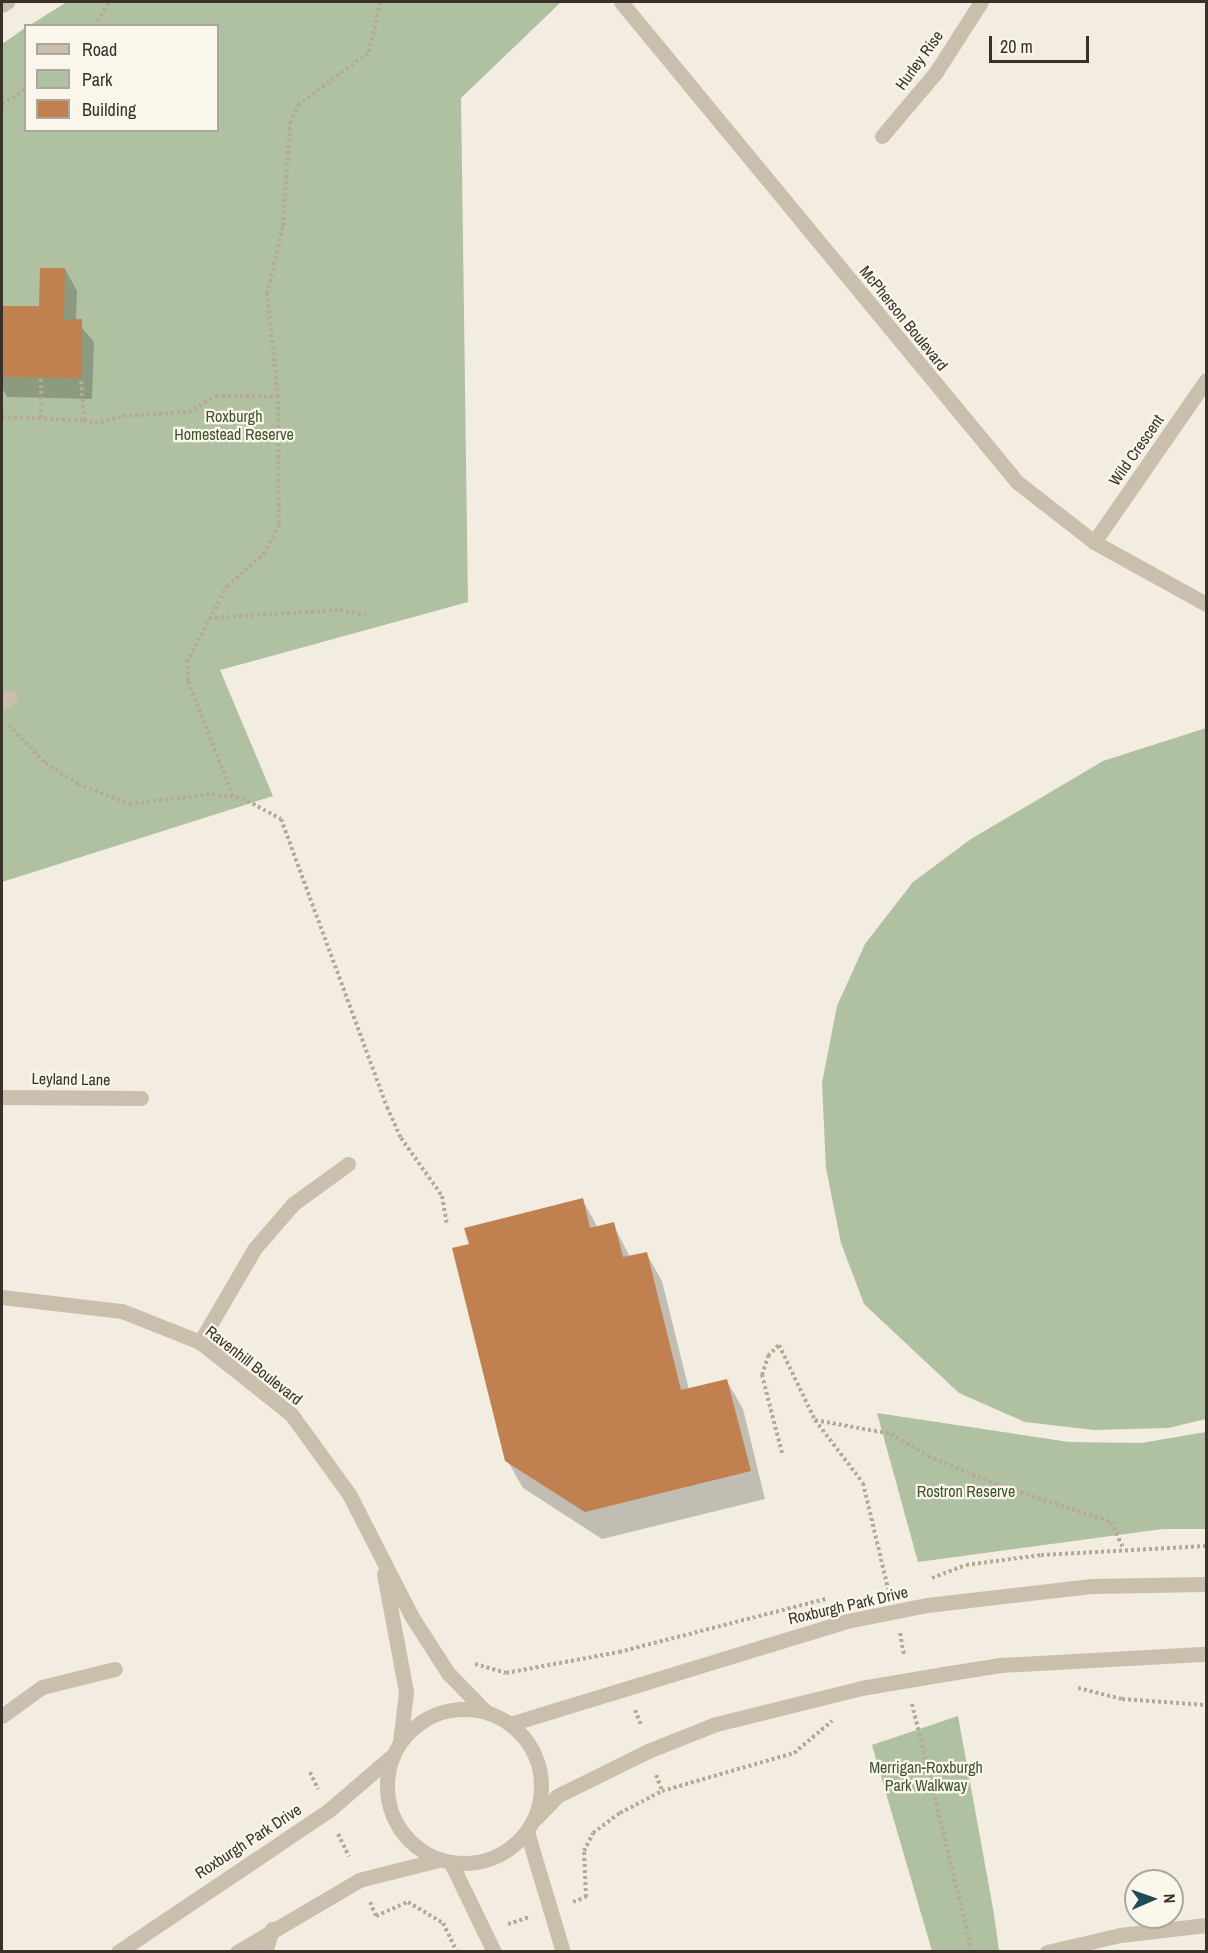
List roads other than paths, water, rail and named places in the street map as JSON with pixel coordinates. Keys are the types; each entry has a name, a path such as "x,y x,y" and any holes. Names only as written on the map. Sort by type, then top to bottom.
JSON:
{"street":[{"path":"2,5 7,2"},
{"name":"McPherson Boulevard","path":"621,2 1017,483 1094,542 1206,604"},
{"name":"Hurley Rise","path":"882,136 936,72 981,2"},
{"name":"Wild Crescent","path":"1094,542 1206,380"},
{"name":"Leyland Lane","path":"2,1097 141,1098"},
{"path":"200,1342 255,1248 293,1204 348,1164"},
{"name":"Ravenhill Boulevard","path":"2,1298 122,1311 200,1342 291,1414 349,1494 380,1554 448,1673 486,1712"},
{"name":"Ravenhill Boulevard","path":"380,1554 406,1692 397,1749"},
{"name":"Roxburgh Park Drive","path":"510,1724 847,1621 927,1605 1091,1586 1206,1584"},
{"path":"237,1952 272,1929 359,1880 445,1861 494,1858 531,1826 557,1796 648,1751 716,1724 861,1688 1000,1665 1206,1654"},
{"path":"2,1716 42,1687 115,1669"},
{"path":"494,1952 445,1861 411,1843 393,1817 387,1786 397,1749 438,1713 486,1712 510,1724 528,1743 539,1768 541,1794 531,1826 550,1910 563,1952"},
{"name":"Roxburgh Park Drive","path":"118,1952 328,1811 397,1749"},
{"path":"1047,1952 1120,1935 1206,1925"},
{"path":"265,1952 272,1929"}],"park label":[{"name":"Roxburgh Homestead Reserve","path":"234,425"},
{"name":"Rostron Reserve","path":"966,1491"},
{"name":"Merrigan-Roxburgh Park Walkway","path":"926,1776"}]}
